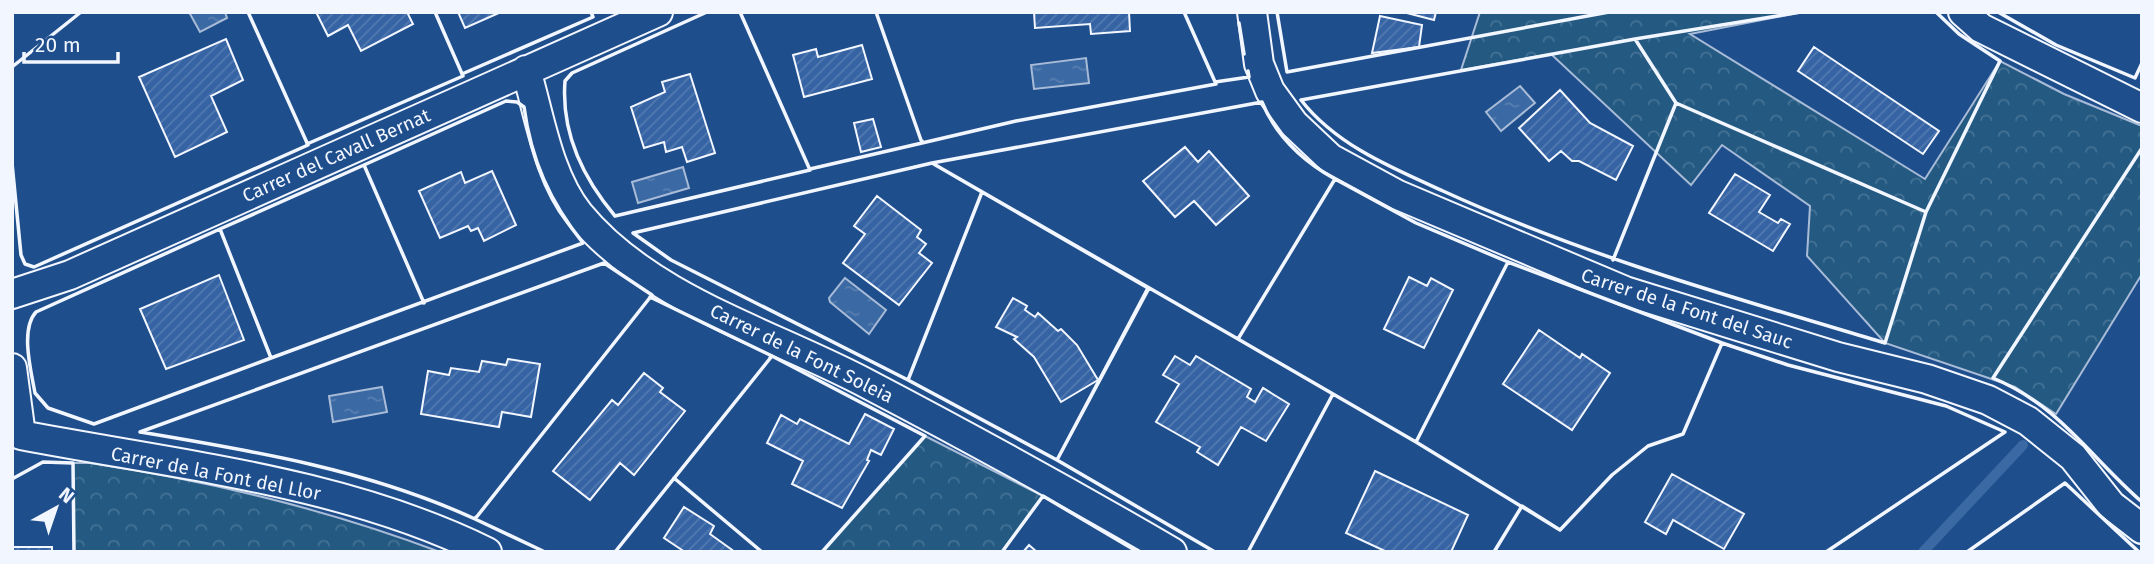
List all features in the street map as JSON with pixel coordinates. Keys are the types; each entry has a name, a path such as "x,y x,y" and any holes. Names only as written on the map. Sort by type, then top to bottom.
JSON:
{"street":[{"name":"Carrer del Cavall Bernat","path":"12,294 70,275 658,12"},
{"name":"Carrer de la Font del Sauc","path":"1252,12 1259,64 1270,91 1294,124 1330,158 1398,195 1625,292 1705,318 1927,379 1988,400 2028,421 2073,457 2110,505 2142,529"},
{"path":"1963,12 1981,28 2142,107"},
{"name":"Carrer de la Font Soleia","path":"526,70 559,182 578,212 607,244 641,271 730,319 858,379 1069,492 1172,552"},
{"path":"12,368 17,439"},
{"name":"Carrer de la Font del Llor","path":"17,439 303,487 402,517 487,552"}],"green space":[{"path":"1480,12 1803,12 1690,34 1925,179 2000,61 2064,94 2142,126 2142,274 2056,414 2015,387 1885,343 1807,256 1810,206 1722,145 1691,185 1551,54 1461,70"},
{"path":"925,436 1043,496 1002,552 822,552"},
{"path":"73,463 90,463 180,478 268,498 354,522 440,552 74,552"}],"water":[{"path":"189,12 225,12 227,18 200,32"},
{"path":"1086,58 1089,83 1034,89 1031,65"},
{"path":"1520,86 1535,103 1501,131 1486,112"},
{"path":"683,167 689,188 638,203 632,182"},
{"path":"845,278 886,310 869,334 830,302 829,298"},
{"path":"382,387 387,412 333,422 329,396"}],"building":[{"path":"316,12 407,12 413,24 361,51 348,25 328,36"},
{"path":"458,12 501,12 465,28"},
{"path":"1034,12 1129,12 1130,31 1091,34 1090,24 1035,28"},
{"path":"1403,12 1436,12 1434,20"},
{"path":"1380,16 1422,25 1419,47 1372,53"},
{"path":"226,39 243,80 211,96 227,132 175,157 139,77"},
{"path":"862,45 872,79 804,97 793,55 816,49 818,57"},
{"path":"1814,47 1939,131 1923,154 1798,71"},
{"path":"690,74 715,153 687,162 682,147 666,152 664,142 644,148 631,107 665,92 662,82"},
{"path":"1560,90 1590,123 1633,146 1616,180 1579,161 1572,161 1561,151 1549,161 1519,128"},
{"path":"873,119 881,147 861,152 854,123"},
{"path":"1185,147 1198,162 1209,151 1249,196 1216,225 1194,201 1175,217 1143,181"},
{"path":"492,171 516,225 484,241 478,228 471,231 468,226 440,238 419,191 461,172 465,183"},
{"path":"1735,174 1770,195 1759,212 1778,223 1781,219 1790,224 1773,251 1709,213"},
{"path":"877,196 921,230 917,237 926,244 919,253 932,263 899,305 843,263 865,234 854,226"},
{"path":"219,275 244,340 166,369 140,309"},
{"path":"1409,277 1427,286 1431,278 1453,290 1424,348 1384,329"},
{"path":"1013,298 1027,306 1025,310 1035,317 1038,313 1058,331 1061,329 1077,345 1098,380 1061,402 1034,357 1014,339 1017,337 996,327"},
{"path":"1539,330 1580,358 1582,354 1610,373 1572,430 1503,384"},
{"path":"1175,356 1190,365 1196,356 1251,389 1247,397 1255,402 1263,388 1289,404 1266,441 1241,427 1218,465 1197,452 1200,447 1156,422 1179,384 1163,375"},
{"path":"508,359 540,364 531,417 502,412 499,427 421,414 428,371 449,375 451,368 479,372 482,361 506,365"},
{"path":"644,373 663,388 660,392 685,411 634,475 620,463 590,500 553,471 612,400 618,405"},
{"path":"865,414 894,429 881,455 871,450 867,460 869,461 842,508 792,484 803,461 767,443 781,415 797,424 800,419 849,444"},
{"path":"1375,471 1468,515 1451,552 1387,552 1346,533"},
{"path":"1672,474 1744,514 1724,549 1673,520 1666,534 1645,522"},
{"path":"684,507 714,526 710,534 735,552 685,552 664,538"},
{"path":"1029,545 1037,552 1023,552"},
{"path":"12,547 52,547 52,552 12,552"}],"waterway":[{"path":"1923,552 2023,445"}],"wall":[{"path":"12,67 81,12"},
{"path":"12,163 21,255 25,264 34,267 308,145 248,12"},
{"path":"307,144 463,76 435,12"},
{"path":"462,74 593,17 591,12"},
{"path":"707,12 572,73 565,81 567,118 576,153 593,186 615,216 810,170 740,12"},
{"path":"876,12 922,143 1016,121 1216,84 1184,12"},
{"path":"1277,12 1287,72 1609,12"},
{"path":"1635,39 1801,12"},
{"path":"1924,211 1926,212 2000,61 1959,34 1936,12"},
{"path":"1998,12 2056,45 2135,78 2142,63"},
{"path":"1239,23 1244,54"},
{"path":"1613,260 1676,103 1635,39 1301,100 1331,130 1366,154 1497,214 1606,256 1661,274 1773,309 1885,343 1926,212 1676,103 1613,260"},
{"path":"1215,82 1249,77 1248,71"},
{"path":"424,303 364,165 220,229 271,358 583,243 561,212 544,180 532,145 524,107 517,102 506,101 364,165 424,303"},
{"path":"1262,102 1283,137 1312,164 1335,179 1238,339 932,163 1262,102"},
{"path":"810,169 922,141"},
{"path":"2142,148 1993,378 2016,389 2056,417 2142,502"},
{"path":"932,163 982,192 908,380 671,260 633,233 932,163"},
{"path":"1335,179 1416,223 1508,262 1416,442 1238,339 1335,179"},
{"path":"982,192 1148,288 1057,460 908,380 982,192"},
{"path":"220,229 271,358 94,424 48,408 35,393 29,362 29,329 36,312 220,229"},
{"path":"1508,262 1722,343 1683,434 1648,446 1612,475 1560,530 1416,442 1508,262"},
{"path":"604,263 652,295 475,519 394,487 310,464 140,432 604,263"},
{"path":"1149,288 1057,460 1215,552"},
{"path":"615,552 772,356 650,297"},
{"path":"1494,552 1522,506 1560,530 1612,475 1648,446 1683,434 1722,343 1788,365 1946,406 2005,432 1826,552"},
{"path":"770,358 772,356 925,436 822,552"},
{"path":"1248,552 1333,394 1331,393"},
{"path":"12,479 43,462 73,463 74,552"},
{"path":"674,478 762,552"},
{"path":"1967,552 2065,483 2139,552"},
{"path":"1002,552 1043,496 1138,552"},
{"path":"476,517 475,519 545,552"}]}
